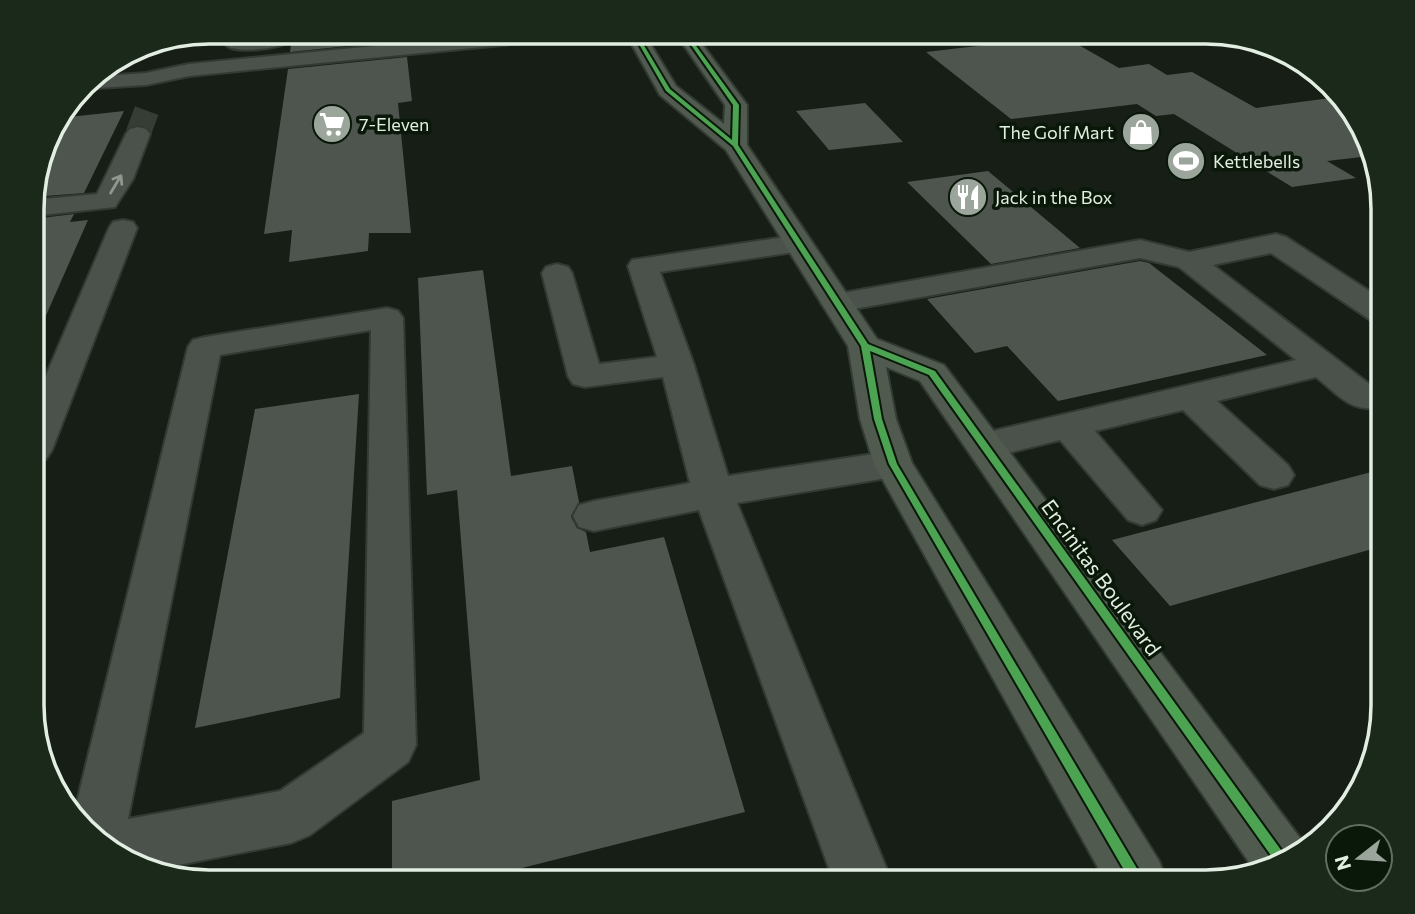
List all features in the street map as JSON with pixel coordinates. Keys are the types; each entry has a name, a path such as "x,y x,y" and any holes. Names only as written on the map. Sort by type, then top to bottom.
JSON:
{"main road":[{"path":"641,44 668,90 735,145 865,346 878,419 893,464 1131,870"},
{"path":"692,44 736,106 735,145"},
{"name":"Encinitas Boulevard","path":"865,346 932,373 1277,854"}],"street":[{"path":"101,84 153,85 189,70 451,44"},
{"path":"44,207 106,201 120,179 138,134"},
{"path":"44,423 123,228"},
{"path":"1189,261 1276,243 1371,306"},
{"path":"798,244 643,266 677,365 713,494 858,870"},
{"path":"837,303 1140,249 1189,261 1321,365 1367,399 1371,398"},
{"path":"556,274 585,376 677,365"},
{"path":"99,828 205,347 387,318 390,745 290,816 127,848"},
{"path":"984,446 1321,365"},
{"path":"1191,397 1274,475"},
{"path":"1068,425 1142,510"},
{"path":"594,516 893,464"}],"building":[{"path":"291,44 367,44 290,52"},
{"path":"994,44 1077,44 1119,68 1149,64 1167,75 1192,72 1256,108 1328,98 1349,126 1362,157 1327,161 1356,178 1292,187 1174,114 1156,116 1137,104 1011,119 926,52"},
{"path":"407,57 412,101 398,103 411,233 369,233 368,251 289,262 292,230 264,234 288,69"},
{"path":"865,103 903,142 829,150 796,111"},
{"path":"124,111 84,193 45,196 49,166 72,117"},
{"path":"988,171 1080,248 991,264 907,182"},
{"path":"74,214 70,222 88,220 44,320 44,218"},
{"path":"1140,261 1149,263 1267,355 1058,401 1007,346 975,353 927,299"},
{"path":"483,270 511,476 572,466 579,502 571,517 577,528 586,532 590,552 664,537 745,812 514,870 392,870 392,801 480,780 457,490 427,495 418,278"},
{"path":"359,394 340,698 195,728 255,409"},
{"path":"1371,472 1371,549 1170,606 1112,540"}],"tunnel":[{"path":"138,134 148,107"}],"cycle path":[{"path":"641,44 668,90 735,145 865,346 878,419 893,464 1131,870"},
{"path":"693,44 736,105 735,145"},
{"path":"865,346 932,373 1277,854"}],"place":[{"name":"7-Eleven","path":"332,124"},
{"name":"The Golf Mart","path":"1141,132"},
{"name":"Kettlebells","path":"1186,161"},
{"name":"Jack in the Box","path":"968,197"}]}
